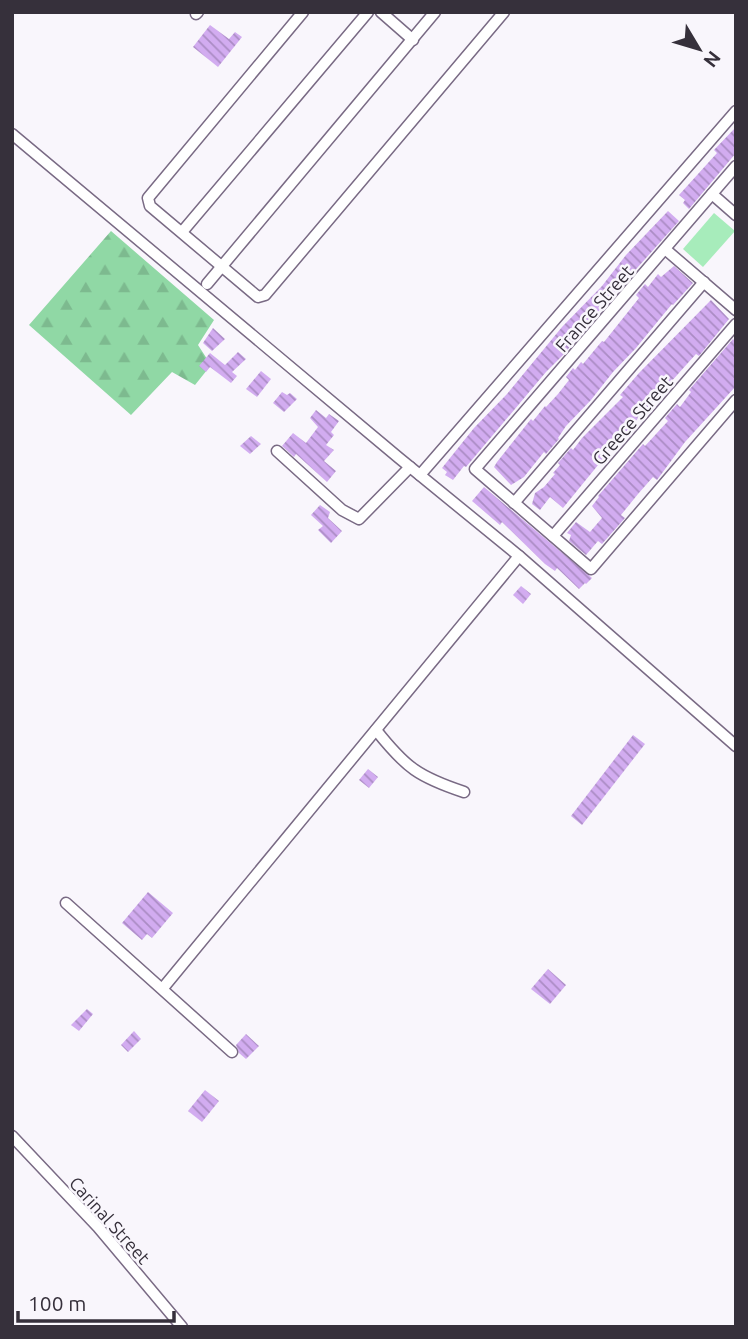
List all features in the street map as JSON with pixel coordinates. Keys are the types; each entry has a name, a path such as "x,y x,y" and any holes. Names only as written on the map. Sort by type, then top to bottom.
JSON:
{"street":[{"path":"303,12 148,198 150,206 258,297 265,295 501,14"},
{"path":"182,232 368,12"},
{"path":"381,12 413,40"},
{"path":"207,284 435,12"},
{"path":"420,475 736,111"},
{"path":"12,134 519,556 736,746"},
{"name":"France Street","path":"514,503 475,469 736,166"},
{"path":"712,194 736,215"},
{"path":"665,249 736,310"},
{"path":"704,282 514,503 591,569 736,400"},
{"name":"Greece Street","path":"553,536 736,324"},
{"path":"277,451 342,510 359,519 410,467"},
{"path":"163,988 519,556"},
{"path":"376,730 408,767 434,782 464,792"},
{"path":"66,902 232,1052"},
{"name":"Carinal Street","path":"12,1136 98,1227 182,1327"}],"green space":[{"path":"714,213 735,231 703,267 683,249"},
{"path":"111,231 214,320 198,345 211,365 195,385 172,372 131,415 29,325"}],"building":[{"path":"210,25 229,39 235,32 242,37 218,67 193,47"},
{"path":"736,127 736,153 689,209 679,195 717,153 714,150"},
{"path":"668,211 679,221 580,332 566,352 466,467 464,466 453,480 445,475 447,472 442,468 474,428"},
{"path":"674,266 693,283 566,426 546,454 544,452 524,477 511,485 494,467 497,462 531,419 533,421 558,394 569,380 566,377 573,368 575,370 581,362 583,364 602,341 604,342 639,298 636,295 645,284 648,287 658,274 661,277"},
{"path":"711,300 729,319 699,356 696,354 616,443 563,508 550,497 540,510 532,504 535,493 555,474 553,473 560,465 558,463 571,448 573,450 623,397 620,395 639,373"},
{"path":"213,328 225,339 212,351 203,343"},
{"path":"733,339 736,342 736,386 685,442 657,480 653,477 638,494 621,515 625,518 602,544 598,541 586,555 569,541 571,535 567,533 576,522 590,532 602,518 592,506 598,496 643,444 645,446 668,421 665,418 677,404 680,407 691,392 689,390"},
{"path":"238,352 246,359 232,372 237,376 231,383 210,367 206,372 199,366 210,353 225,365"},
{"path":"261,371 271,379 257,397 246,389"},
{"path":"282,392 287,395 290,393 297,399 284,412 273,403"},
{"path":"316,410 326,418 329,414 339,421 331,432 334,435 326,445 334,450 324,461 336,471 327,482 296,454 294,457 282,446 293,433 306,443 318,427 310,418"},
{"path":"251,436 261,444 250,454 240,446"},
{"path":"484,487 592,578 579,589 557,568 555,571 545,564 502,522 500,525 472,501"},
{"path":"320,505 330,512 328,518 342,531 331,543 318,530 323,526 311,515"},
{"path":"521,586 531,594 523,604 513,595"},
{"path":"633,735 645,744 582,825 571,816"},
{"path":"368,769 378,777 369,788 359,780"},
{"path":"148,892 173,913 152,938 147,934 142,940 122,923"},
{"path":"548,969 566,985 550,1004 531,989"},
{"path":"87,1009 93,1014 79,1031 71,1025"},
{"path":"134,1031 141,1039 128,1052 121,1045"},
{"path":"246,1034 259,1046 246,1059 239,1053 236,1045"},
{"path":"205,1090 219,1101 202,1122 188,1111"}]}
